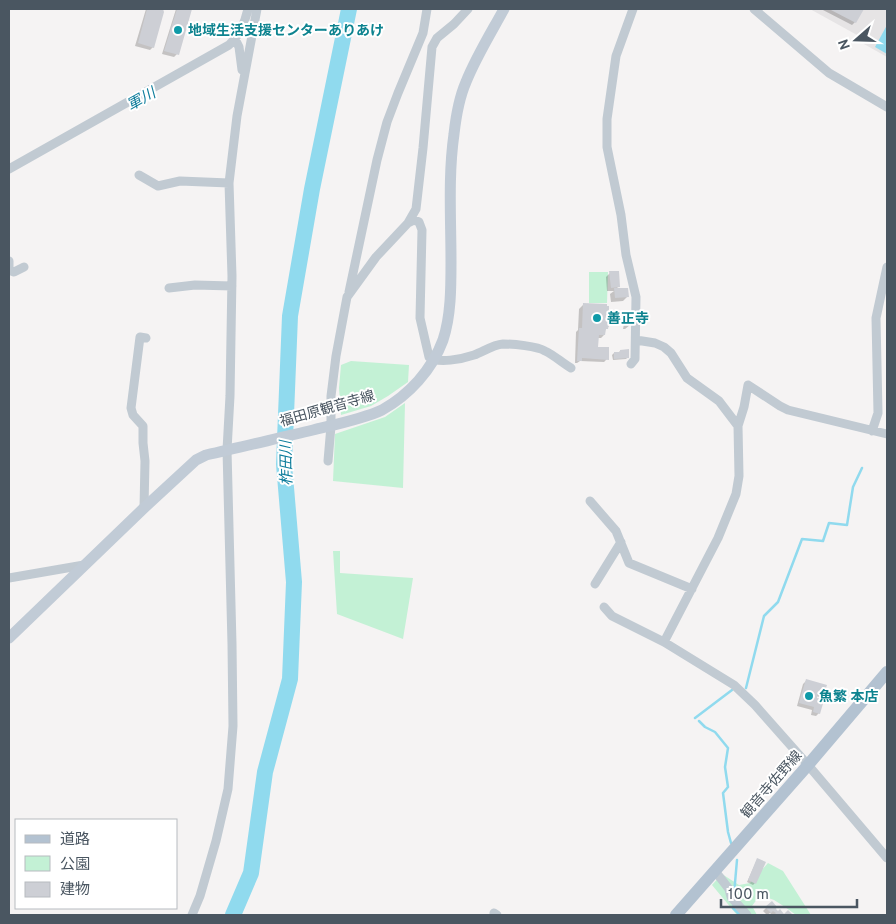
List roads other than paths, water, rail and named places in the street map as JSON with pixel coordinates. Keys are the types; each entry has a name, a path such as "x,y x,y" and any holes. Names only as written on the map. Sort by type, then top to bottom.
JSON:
{"main road":[{"name":"福田原観音寺線","path":"9,638 196,460 206,454 331,426 380,410 398,400 415,386 433,360 443,340 448,315 451,281 451,160 458,107 469,76 504,9"},
{"name":"観音寺佐野線","path":"676,915 887,672"}],"street":[{"path":"9,169 230,45 246,18 248,9"},
{"path":"192,915 200,896 228,790 233,726 227,450 232,286 229,183 237,116 257,9"},
{"path":"328,461 331,396 336,356 377,160 387,122 423,33 427,9"},
{"path":"347,297 376,257 408,223 416,209 432,47 437,38 468,9"},
{"path":"631,364 635,359 636,297 626,255 621,215 607,147 607,120 616,56 633,9"},
{"path":"754,9 828,73 887,106"},
{"path":"423,33 437,38"},
{"path":"235,39 239,47 243,79"},
{"path":"139,175 158,186 180,181 229,183"},
{"path":"408,223 414,220 419,222 422,230 420,318 428,357 433,360 448,360 465,358 502,344 531,346 544,350 571,368"},
{"path":"9,261 9,270 14,272 24,267"},
{"path":"872,431 878,413 876,318 887,267"},
{"path":"169,288 232,286"},
{"path":"144,508 145,461 143,426 132,416 131,408 140,337 146,338"},
{"path":"636,340 655,342 664,347 671,353 687,378 719,401 738,426"},
{"path":"664,642 718,538 736,494 739,476 738,426 748,385 788,410 887,434"},
{"path":"590,501 616,531 629,563 692,589"},
{"path":"595,584 621,542"},
{"path":"9,578 84,565"},
{"path":"604,607 612,616 664,642 734,686 755,705 887,858"},
{"path":"715,871 746,915"}],"water":[{"path":"887,25 887,54 875,47"}],"waterway":[{"name":"柞田川","path":"233,915 251,873 265,772 290,679 294,582 284,464 290,316 312,189 349,9"},
{"path":"746,688 764,616 778,602 802,539 823,541 829,523 847,525 853,487 862,468"},
{"path":"695,718 732,690"},
{"path":"699,721 705,727 715,732 728,748 725,767 728,787 723,793 731,843"},
{"path":"734,894 737,860"},
{"path":"734,904 733,908 740,915"}],"place":[{"name":"地域生活支援センターありあけ","path":"178,30"},
{"name":"善正寺","path":"597,318"},
{"name":"魚繁 本店","path":"809,696"}],"water label":[{"name":"軍川","path":"141,99"}]}
